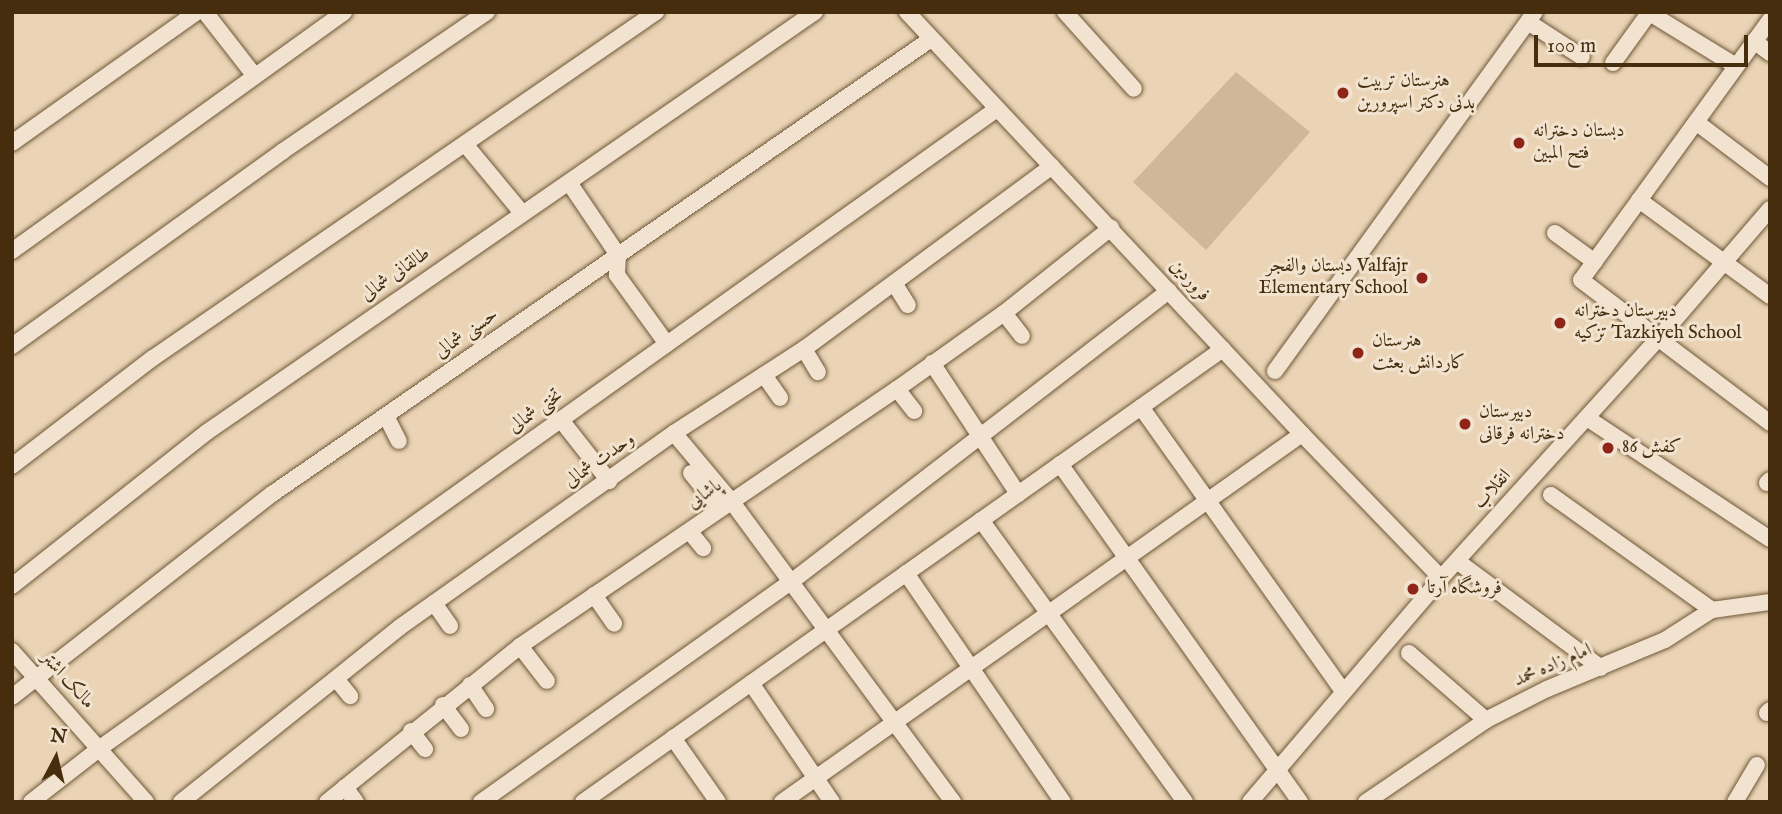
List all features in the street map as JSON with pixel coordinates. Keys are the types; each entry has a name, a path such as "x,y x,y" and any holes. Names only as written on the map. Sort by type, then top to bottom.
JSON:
{"street":[{"path":"12,143 197,12"},
{"path":"205,12 254,75"},
{"path":"12,251 344,12"},
{"path":"12,346 283,151 487,12"},
{"path":"12,466 153,358 656,12"},
{"name":"طالقانی شمالی","path":"12,586 207,432 522,213 570,184 815,12"},
{"name":"فروردین","path":"907,12 1302,434 1441,578"},
{"path":"1065,12 1134,89"},
{"path":"1613,63 1649,12 1667,17 1736,66"},
{"path":"1275,371 1531,17 1582,57"},
{"path":"1770,20 1581,280 1770,423"},
{"name":"حسنی شمالی","path":"12,697 272,494 931,38"},
{"path":"1754,41 1770,53"},
{"name":"تختی شمالی","path":"31,802 100,748 997,109"},
{"path":"1696,122 1770,178"},
{"path":"466,144 522,213"},
{"name":"وحدت شمالی","path":"181,802 337,680 365,668 406,633 434,603 674,433 804,349 1052,166"},
{"path":"570,184 618,255 617,275 667,344"},
{"path":"1639,200 1770,296"},
{"name":"انقلاب","path":"1250,802 1441,578 1659,338 1770,209"},
{"name":"پاشایی","path":"327,802 443,705 520,646 897,389 1004,313 1111,228"},
{"path":"1555,233 1595,262"},
{"path":"894,284 908,305"},
{"path":"481,802 790,582 1169,290"},
{"path":"1004,313 1022,336"},
{"path":"804,349 818,372"},
{"path":"593,799 673,738 1223,349"},
{"path":"932,363 1018,494"},
{"path":"764,375 780,398"},
{"path":"897,389 914,411"},
{"path":"1141,407 1343,691"},
{"path":"386,416 399,441"},
{"path":"1587,418 1770,539"},
{"path":"561,420 609,481"},
{"path":"674,433 726,505 828,628 953,802"},
{"path":"782,802 1302,434"},
{"path":"1060,464 1129,557 1300,802"},
{"path":"691,473 726,505"},
{"path":"1551,495 1712,610"},
{"path":"981,520 1185,802"},
{"path":"690,532 703,548"},
{"path":"1457,561 1601,668"},
{"path":"905,573 1063,802"},
{"path":"594,595 614,624"},
{"path":"434,603 450,626"},
{"name":"امام زاده محمد","path":"1366,802 1486,720 1547,689 1665,640 1712,610 1767,607"},
{"path":"520,646 547,681"},
{"name":"مالک اشتر","path":"12,651 146,802"},
{"path":"1409,653 1486,720"},
{"path":"337,680 350,696"},
{"path":"751,683 832,802"},
{"path":"470,685 486,709"},
{"path":"443,705 461,729"},
{"path":"411,731 425,749"},
{"path":"673,738 718,802"},
{"path":"1735,802 1756,765"},
{"path":"345,787 356,802"}],"shaded area":[{"path":"1236,72 1310,132 1206,250 1133,182"}],"place":[{"name":"هنرستان تربیت بدنی دکتر اسپرورین","path":"1343,93"},
{"name":"دبستان دخترانه فتح المبین","path":"1519,143"},
{"name":"دبستان والفجر Valfajr Elementary School","path":"1422,278"},
{"name":"دبیرستان دخترانه تزكيه Tazkiyeh School","path":"1560,323"},
{"name":"هنرستان کاردانش بعثت","path":"1358,353"},
{"name":"دبیرستان دخترانه فرقانی","path":"1465,424"},
{"name":"کفش 86","path":"1608,448"},
{"name":"فروشگاه آرتا","path":"1413,589"}]}
